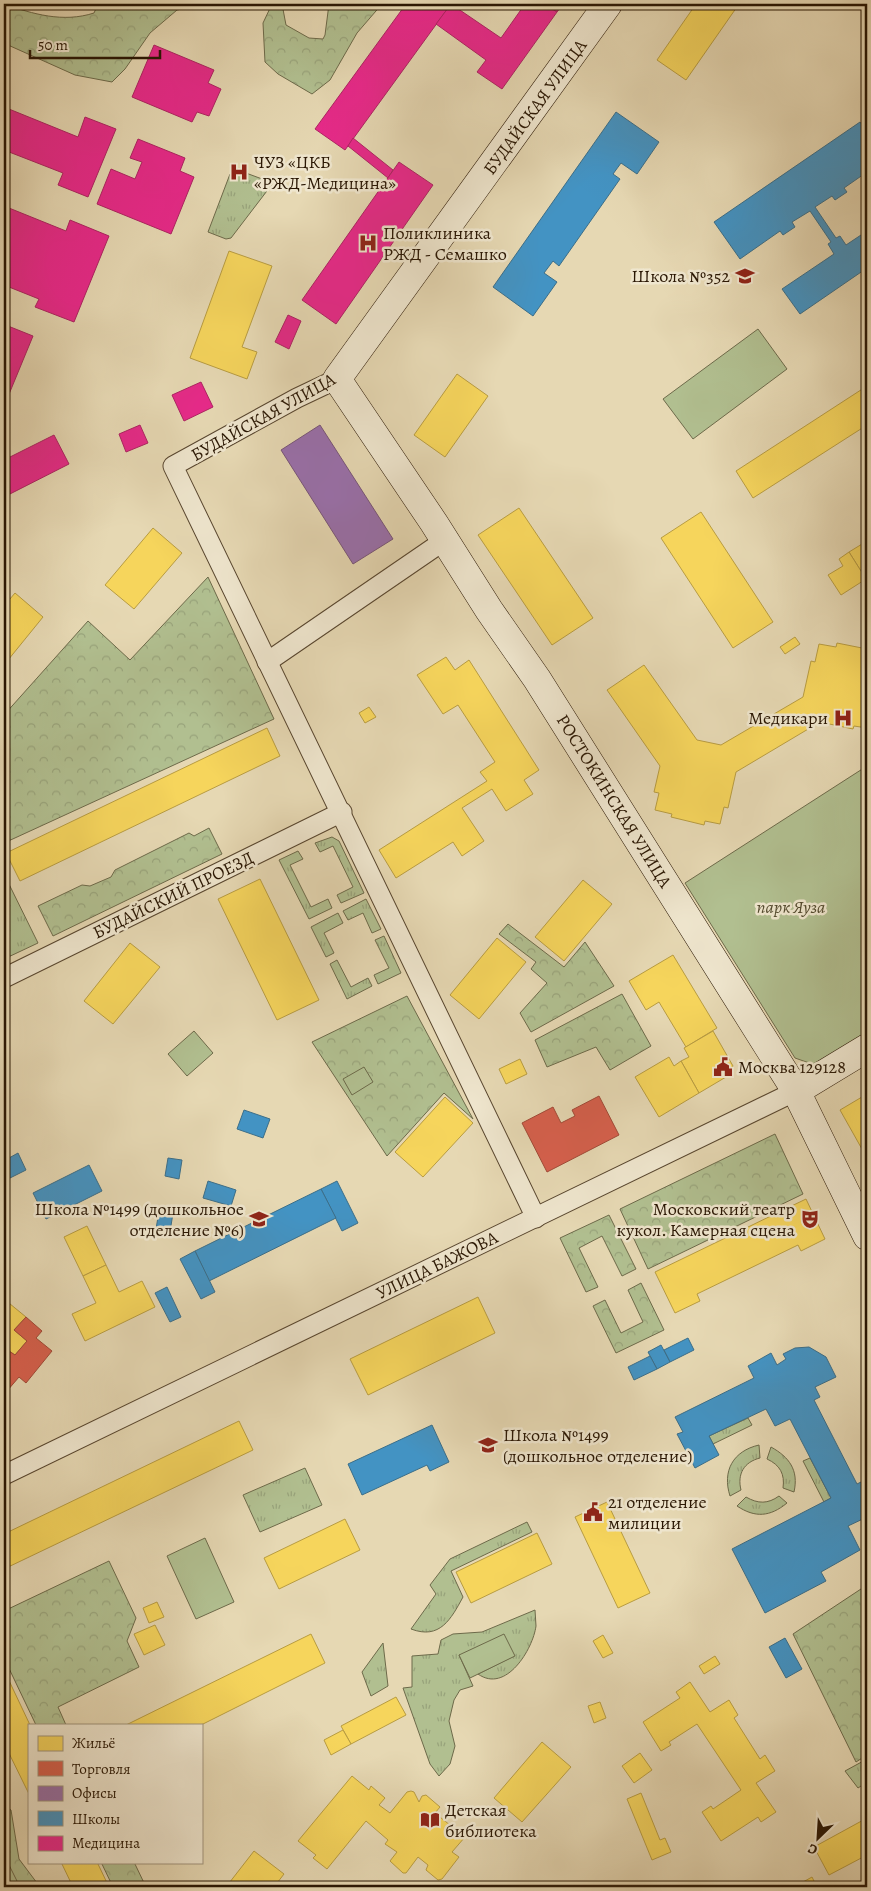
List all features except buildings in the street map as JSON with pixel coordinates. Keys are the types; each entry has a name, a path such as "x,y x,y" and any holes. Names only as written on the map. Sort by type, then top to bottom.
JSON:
{"street":[{"name":"БУДАЙСКАЯ УЛИЦА","path":"536,1218 174,466 297,398 337,379 608,4"},
{"name":"РОСТОКИНСКАЯ УЛИЦА","path":"337,379 576,740 796,1091 867,1236"},
{"path":"267,662 445,540"},
{"name":"БУДАЙСКИЙ ПРОЕЗД","path":"4,978 342,812"},
{"name":"УЛИЦА БАЖОВА","path":"4,1475 796,1091 867,1048"}],"green space":[{"path":"4,4 37,14 71,17 94,13 98,4 243,4 239,6 195,6 177,10 150,33 125,69 112,82 75,75 8,45 4,42"},
{"path":"272,4 282,4 286,25 309,38 323,39 329,4 382,4 357,33 330,80 312,94 278,74 265,62 263,23"},
{"path":"235,169 273,183 231,238 226,239 208,232 230,174"},
{"path":"758,329 787,369 693,439 663,399"},
{"path":"208,577 274,719 4,843 4,715 88,621 130,660"},
{"name":"парк Яуза","path":"867,766 867,1033 815,1065 795,1058 685,883"},
{"path":"209,828 222,854 53,936 38,906 82,885 90,886 111,877 115,870 189,833 194,836"},
{"path":"332,837 339,841 364,893 341,903 337,895 353,887 333,846 320,852 315,843"},
{"path":"298,851 303,859 290,865 311,907 328,899 332,908 309,919 279,860"},
{"path":"4,874 38,943 4,959"},
{"path":"366,899 381,929 372,933 363,913 348,920 343,911"},
{"path":"338,913 343,923 324,933 334,953 326,957 311,927"},
{"path":"508,924 564,967 585,942 614,986 531,1032 520,1013 547,983 531,969 536,962 499,934"},
{"path":"384,936 401,973 378,984 374,975 389,968 375,940"},
{"path":"337,960 351,987 368,978 372,986 347,999 330,964"},
{"path":"622,994 651,1046 610,1070 596,1047 547,1067 535,1040"},
{"path":"407,996 473,1119 444,1093 387,1156 312,1042"},
{"path":"194,1031 213,1053 187,1076 168,1054"},
{"path":"364,1067 373,1082 352,1095 343,1079"},
{"path":"775,1134 803,1194 648,1269 620,1209"},
{"path":"609,1215 636,1269 622,1276 602,1236 579,1248 598,1287 586,1292 560,1238"},
{"path":"641,1283 664,1330 616,1353 593,1306 605,1300 621,1333 643,1322 628,1290"},
{"path":"748,1418 752,1425 713,1444 709,1436"},
{"path":"759,1445 760,1458 746,1466 741,1474 741,1490 730,1496 728,1478 732,1463 742,1452"},
{"path":"771,1447 783,1455 791,1465 795,1477 794,1492 783,1488 781,1470 767,1459"},
{"path":"810,1458 831,1498 824,1502 803,1461"},
{"path":"305,1468 322,1505 260,1532 243,1495"},
{"path":"779,1496 787,1503 781,1508 768,1513 750,1513 737,1506 746,1497 763,1502 771,1501"},
{"path":"527,1522 532,1532 451,1571 463,1597 449,1620 437,1630 430,1632 411,1629 436,1594 430,1585 450,1559"},
{"path":"205,1538 234,1602 196,1619 167,1556"},
{"path":"109,1561 136,1618 127,1641 139,1667 58,1707 66,1724 36,1724 4,1658 4,1611"},
{"path":"867,1585 867,1755 856,1762 793,1634"},
{"path":"535,1610 536,1626 530,1646 524,1657 508,1674 488,1679 478,1674 514,1656 459,1655 473,1686 460,1690 454,1700 449,1721 455,1746 450,1764 439,1776 430,1764 403,1688 412,1687 412,1656 438,1654 441,1640 453,1634 482,1632"},
{"path":"504,1634 515,1656 470,1678 459,1655"},
{"path":"383,1643 388,1686 371,1696 362,1672"},
{"path":"867,1759 867,1782 858,1788 845,1771"},
{"path":"4,1806 11,1810 19,1859 40,1887 4,1887"},
{"path":"4,1855 20,1887 4,1887"},
{"path":"102,1864 135,1864 146,1887 113,1887"}],"place":[{"name":"ЧУЗ «ЦКБ «РЖД-Медицина»","path":"239,172"},
{"name":"Поликлиника РЖД - Семашко","path":"368,243"},
{"name":"Школа №352","path":"745,276"},
{"name":"Медикари","path":"843,718"},
{"name":"Москва 129128","path":"723,1067"},
{"name":"Школа №1499 (дошкольное отделение №6)","path":"259,1219"},
{"name":"Московский театр кукол. Камерная сцена","path":"810,1219"},
{"name":"Школа №1499 (дошкольное отделение)","path":"488,1445"},
{"name":"21 отделение милиции","path":"593,1512"},
{"name":"Детская библиотека","path":"430,1820"}]}
